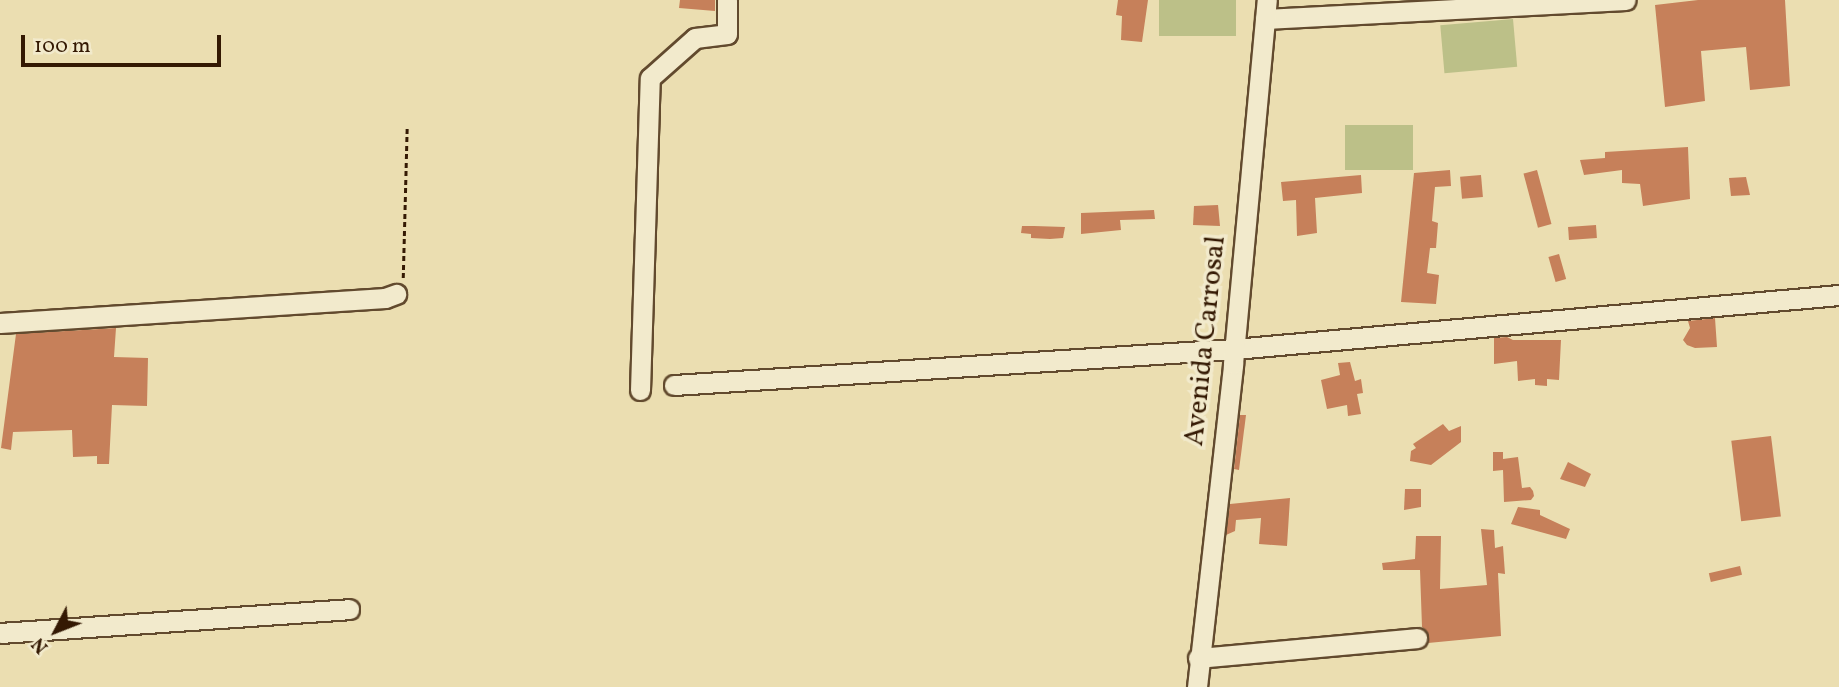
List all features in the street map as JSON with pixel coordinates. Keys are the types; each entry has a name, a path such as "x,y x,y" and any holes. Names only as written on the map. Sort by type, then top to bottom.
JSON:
{"street":[{"path":"640,390 650,78 695,38 727,34 727,0"},
{"path":"1266,9 1625,0"},
{"name":"Avenida Carrosal","path":"1197,687 1198,658 1234,349 1266,9"},
{"path":"0,323 386,298 396,294"},
{"path":"674,386 1234,349 1839,295"},
{"path":"0,633 349,609"},
{"path":"1198,658 1417,638"}],"path":[{"path":"396,294 403,283 407,128"}],"green space":[{"path":"1159,0 1236,0 1236,36 1159,36"},
{"path":"1513,19 1517,67 1444,73 1440,25"},
{"path":"1345,125 1413,125 1413,170 1345,170"}],"building":[{"path":"680,0 715,0 715,11 679,8"},
{"path":"1118,0 1148,0 1142,42 1121,40 1122,16 1116,15"},
{"path":"1698,0 1785,0 1790,86 1750,90 1746,47 1701,51 1705,101 1665,107 1655,5"},
{"path":"1688,147 1690,199 1643,206 1640,184 1622,183 1622,170 1584,175 1580,160 1605,158 1605,152"},
{"path":"1450,170 1451,186 1435,187 1432,221 1438,223 1436,248 1430,248 1427,273 1439,275 1436,304 1401,302 1414,173"},
{"path":"1537,170 1551,224 1538,228 1523,174"},
{"path":"1361,175 1362,193 1315,198 1317,233 1297,236 1296,200 1283,201 1281,182"},
{"path":"1481,175 1483,197 1462,199 1460,177"},
{"path":"1746,177 1750,195 1731,196 1729,178"},
{"path":"1218,205 1220,226 1193,225 1194,206"},
{"path":"1154,210 1155,219 1120,220 1121,230 1081,234 1081,213"},
{"path":"1596,225 1597,238 1569,240 1568,227"},
{"path":"1022,226 1065,227 1063,238 1050,239 1031,238 1031,234 1021,233"},
{"path":"1559,254 1566,279 1556,282 1548,257"},
{"path":"1715,318 1717,347 1695,348 1687,345 1683,340 1690,328 1688,321"},
{"path":"116,328 114,357 148,358 147,406 112,405 109,464 97,464 97,456 73,457 72,430 13,432 11,450 1,448 16,334"},
{"path":"1507,337 1513,340 1561,340 1559,380 1547,379 1547,386 1535,385 1535,379 1518,381 1517,361 1494,364 1494,338"},
{"path":"1350,362 1355,381 1361,379 1363,393 1357,394 1361,414 1348,416 1347,405 1327,409 1321,380 1340,375 1338,363"},
{"path":"1240,415 1246,415 1239,470 1234,469"},
{"path":"1443,424 1449,431 1461,426 1461,442 1431,465 1410,461 1411,451 1416,448 1413,444"},
{"path":"1771,436 1781,516 1741,521 1731,441"},
{"path":"1493,452 1503,452 1503,459 1518,457 1522,488 1530,487 1533,491 1531,500 1504,502 1503,470 1493,471"},
{"path":"1568,462 1591,474 1585,487 1560,479"},
{"path":"1405,489 1421,489 1421,507 1404,510"},
{"path":"1290,498 1287,546 1259,544 1261,518 1236,520 1235,531 1226,535 1230,504"},
{"path":"1518,507 1540,510 1540,515 1570,529 1566,539 1511,524"},
{"path":"1481,529 1494,530 1495,548 1503,546 1505,574 1498,573 1501,636 1428,643 1427,632 1422,627 1420,570 1383,570 1382,563 1415,559 1416,536 1441,536 1440,589 1487,585"},
{"path":"1740,566 1742,575 1711,582 1709,573"}]}
